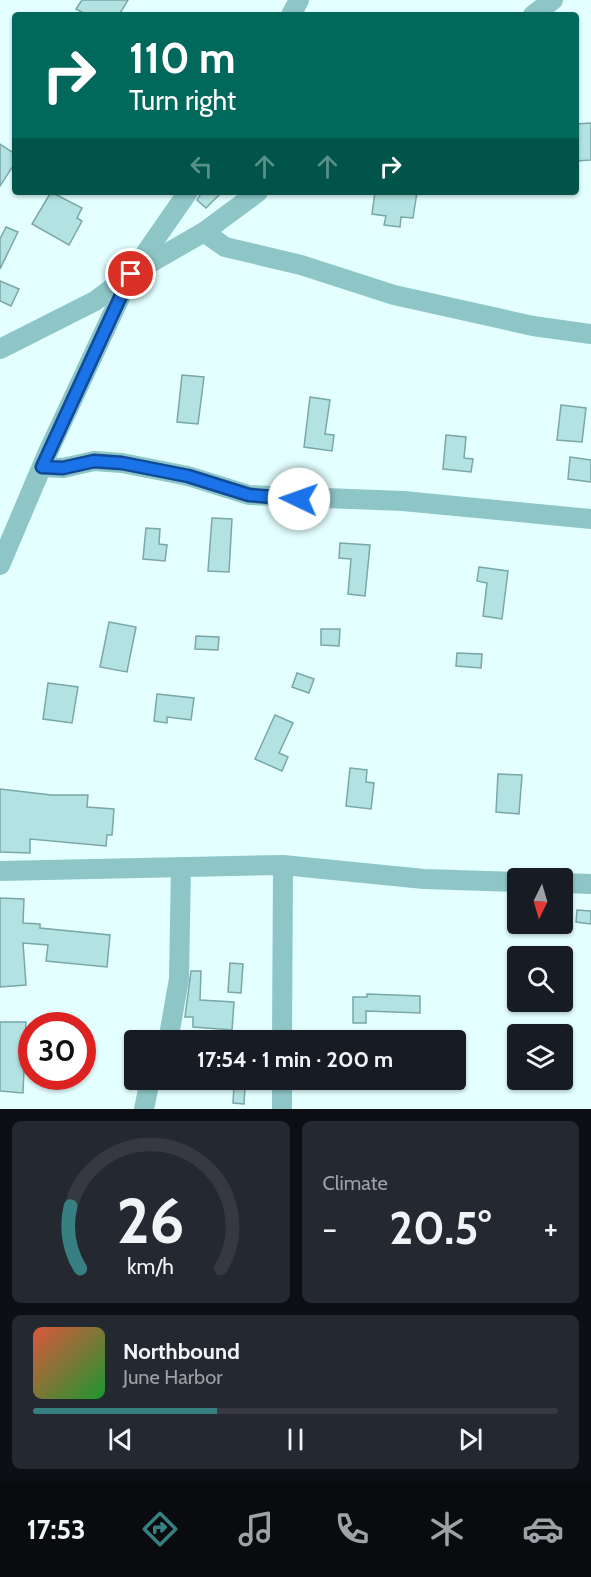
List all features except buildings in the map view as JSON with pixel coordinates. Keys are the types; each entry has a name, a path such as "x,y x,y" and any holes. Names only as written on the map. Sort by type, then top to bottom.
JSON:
{"street":[{"path":"537,12 553,0"},
{"path":"0,565 42,467 131,274 186,195"},
{"path":"0,349 95,301 131,274 204,232 254,195"},
{"path":"204,232 225,247 301,265 394,295 532,326 591,334"},
{"path":"42,467 63,468 94,461 122,463 188,476 249,495 403,501 591,519"},
{"path":"282,1030 283,865"},
{"path":"0,872 283,865 424,879 507,882"},
{"path":"170,1030 179,979 181,867"},
{"path":"573,883 591,884"},
{"path":"144,1109 148,1090"},
{"path":"282,1090 282,1109"}],"route":[{"path":"131,274 42,467 63,468 94,461 122,463 188,476 249,495 299,499"}]}
